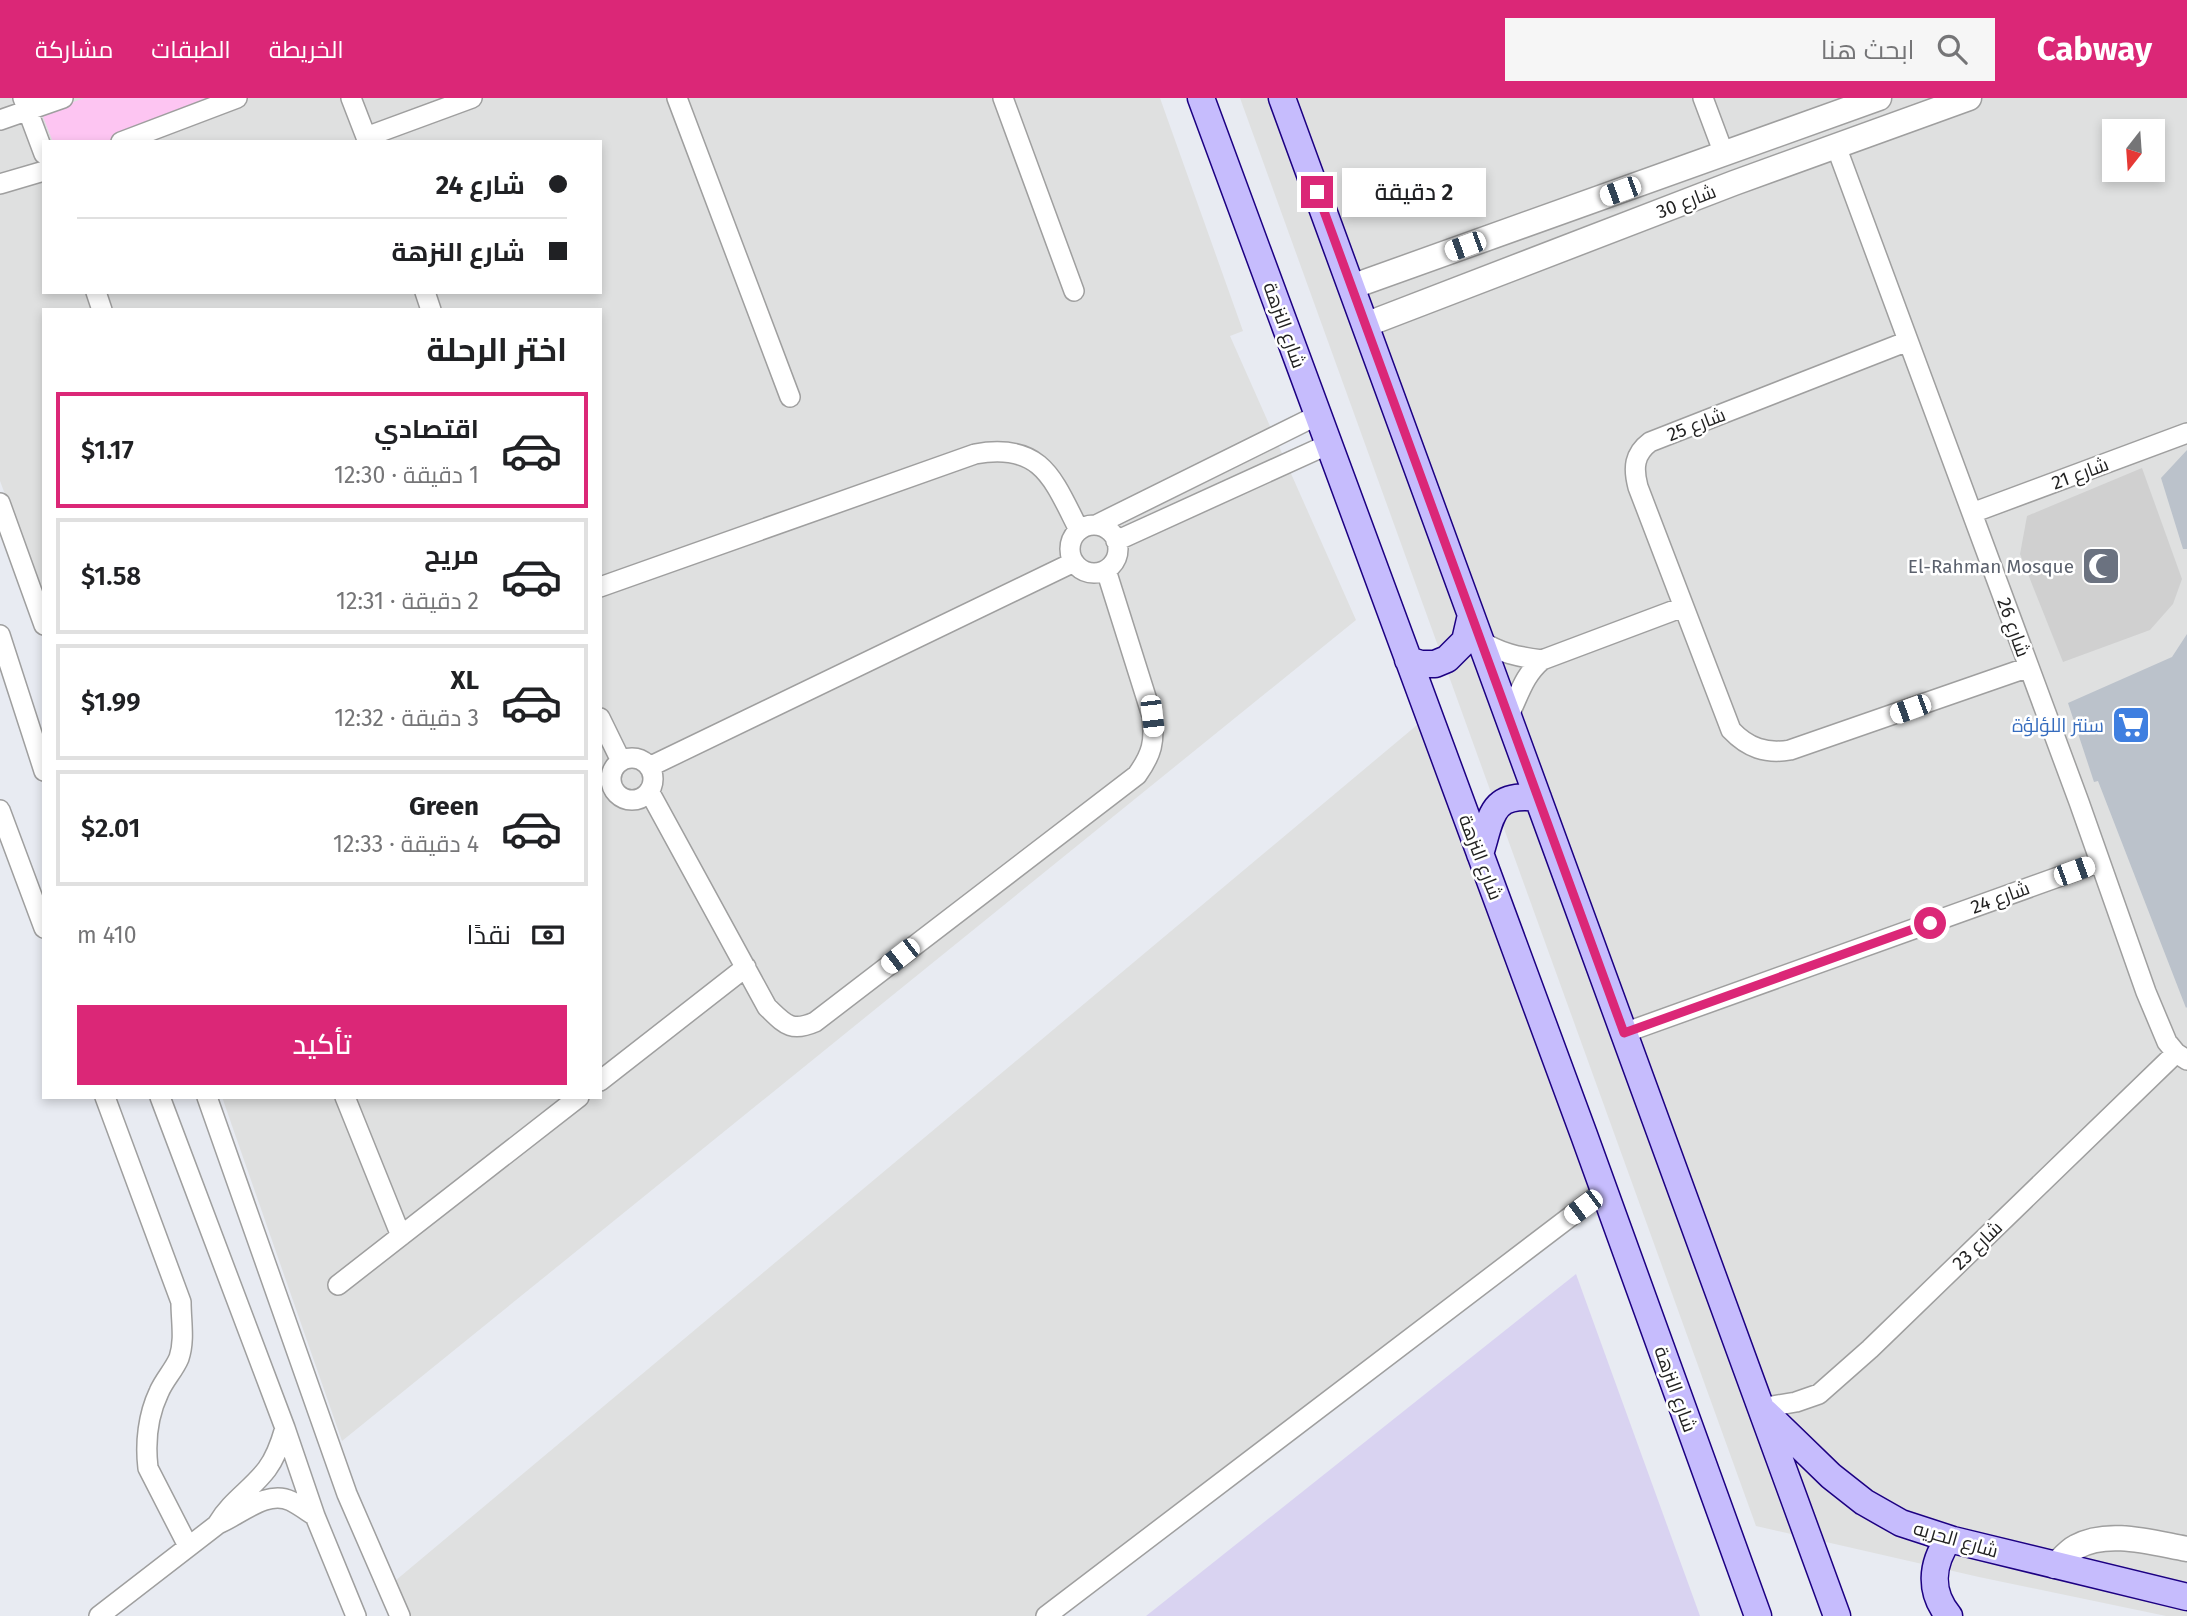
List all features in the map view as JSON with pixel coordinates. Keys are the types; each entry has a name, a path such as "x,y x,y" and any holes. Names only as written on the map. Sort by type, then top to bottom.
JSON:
{"main road":[{"name":"شارع النزهة","path":"1201,98 1758,1616"},
{"path":"1282,98 1837,1616"},
{"path":"1408,660 1435,664 1447,659 1465,641 1471,615"},
{"path":"1480,854 1496,808 1513,797 1538,798"},
{"name":"شارع الحريه","path":"1761,1408 1831,1476 1864,1502 1901,1522 1949,1539 2187,1597"},
{"path":"1949,1539 1941,1550 1934,1576 1935,1590 1949,1616"}],"street":[{"path":"0,121 25,104 62,98"},
{"path":"126,140 237,98"},
{"path":"351,98 367,139 472,98"},
{"path":"677,98 790,397"},
{"path":"1003,98 1074,291"},
{"path":"1703,98 1724,154"},
{"name":"شارع 30","path":"1351,287 1879,98"},
{"name":"شارع 30","path":"1365,325 1734,183 1969,98"},
{"path":"25,104 42,149"},
{"name":"شارع 26","path":"1836,146 2146,992 2167,1042 2181,1057"},
{"path":"0,184 42,172"},
{"path":"1413,265 1416,284 1426,301"},
{"name":"شارع 25","path":"1909,341 1650,442 1644,446 1635,461 1634,474 1731,730 1752,747 1778,752 1815,743 2029,667"},
{"path":"602,586 975,454 996,450 1018,453 1037,463 1052,477 1088,528 1112,533 1116,541 1116,557 1106,570 1097,573 1080,569 1074,562 1070,554 1073,537 1088,528 1318,415"},
{"name":"شارع 21","path":"1972,513 2187,433"},
{"path":"1116,541 1329,444"},
{"path":"0,503 42,619"},
{"path":"649,767 1074,562"},
{"path":"649,791 767,1007 784,1024 795,1027 815,1022 1137,775 1151,752 1154,734 1152,716 1106,570"},
{"path":"1508,717 1527,675 1542,660 1683,607"},
{"path":"0,635 5,659 42,765"},
{"path":"1480,640 1509,654 1542,660"},
{"path":"602,722 621,761"},
{"path":"636,759 649,767 653,779 644,796 630,800 607,791 612,773 621,761 636,759"},
{"path":"0,810 42,923"},
{"name":"شارع 24","path":"1624,1033 2100,862"},
{"path":"602,1079 746,967"},
{"name":"شارع 23","path":"1761,1408 1796,1402 1819,1394 2181,1057"},
{"path":"107,1099 181,1303 180,1351 155,1402 147,1440 147,1459 148,1468 188,1546"},
{"path":"161,1099 285,1428 315,1516 356,1616"},
{"path":"208,1099 347,1494 400,1616"},
{"path":"346,1099 401,1236"},
{"path":"338,1285 576,1099"},
{"path":"1046,1616 1604,1191"},
{"path":"218,1524 232,1503 269,1467 285,1428"},
{"path":"99,1616 218,1524 264,1499 289,1499 315,1516"},
{"path":"2055,1566 2076,1547 2096,1541 2117,1539 2187,1549"}],"shaded area":[{"path":"0,98 1160,98 1243,331 1230,336 1356,620 342,1441 223,1099 602,1099 602,308 42,308 42,593 0,481"},
{"path":"84,98 222,98 109,140 52,140 42,114"},
{"path":"1240,98 2187,98 2187,1616 2166,1616 1756,1526"},
{"name":"El-Rahman Mosque","path":"2142,468 2182,579 2173,604 2150,630 2063,662 2020,554 2027,516"},
{"path":"1429,715 1604,1191 1056,1616 402,1616 389,1586"},
{"path":"1576,1274 1700,1616 1146,1616"}],"building":[{"path":"2187,450 2187,549 2183,549 2161,478"},
{"path":"2187,634 2186,1008 2098,781 2094,782 2068,703 2172,657"}],"place":[{"name":"El-Rahman Mosque","path":"2101,566"},
{"name":"سنتر اللؤلؤة","path":"2131,725"}],"route":[{"path":"1317,192 1624,1033 1930,923"}]}
